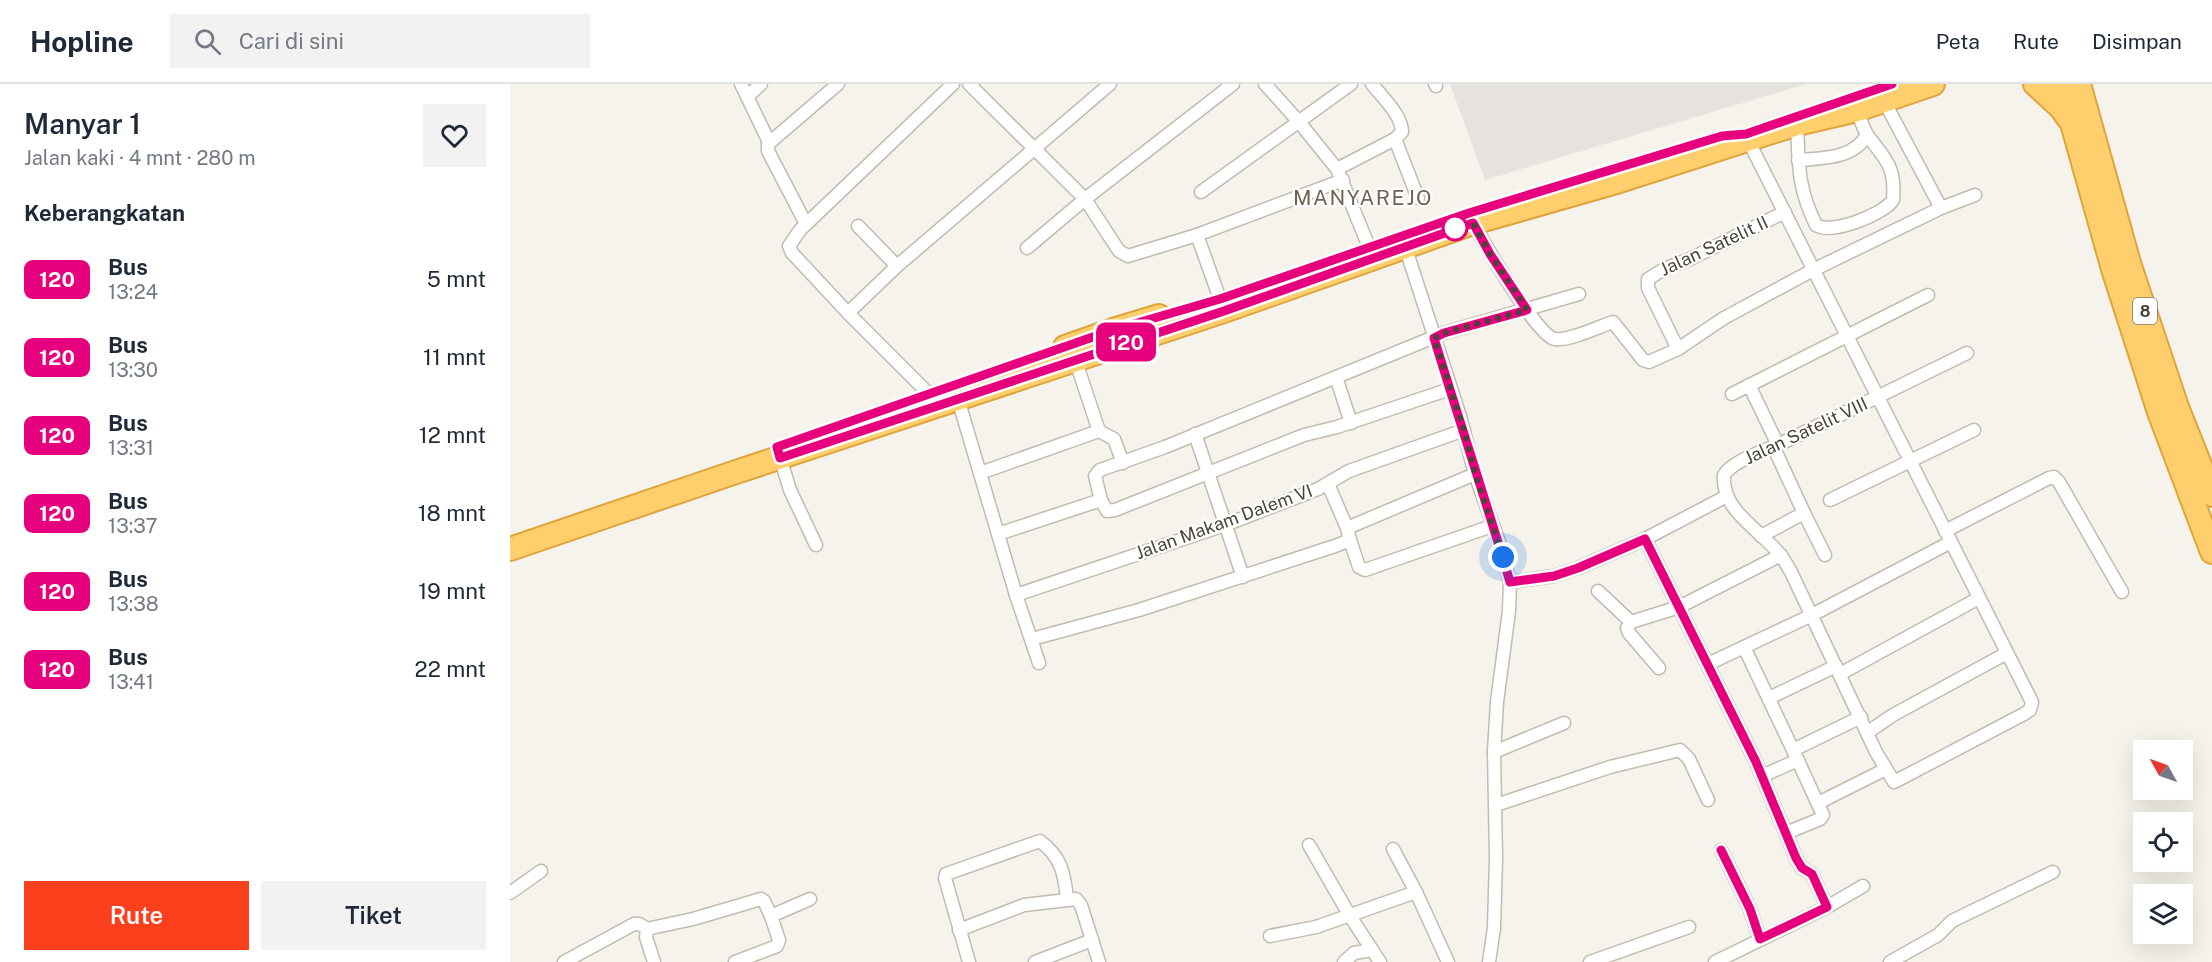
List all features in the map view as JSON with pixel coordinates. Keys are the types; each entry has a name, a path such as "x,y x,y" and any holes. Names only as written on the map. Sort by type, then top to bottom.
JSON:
{"highway":[{"path":"510,549 1365,238 1469,213 1722,136 1746,134 1888,92 1933,84"},
{"path":"2035,84 2082,124 2092,84"},
{"name":"8","path":"2061,84 2082,124 2177,407 2212,495"},
{"name":"8","path":"2079,84 2082,124 2104,237 2159,412 2212,552"},
{"path":"510,538 778,452 958,399 1224,311 1473,223 1623,180 1797,124 1857,110 1888,92"}],"street":[{"path":"741,84 768,144 768,151 800,231"},
{"path":"748,96 761,84"},
{"path":"768,144 838,84"},
{"path":"930,395 852,308 792,253 789,246 800,231 953,84"},
{"path":"969,84 1085,199 1119,251 1128,256 1197,235 1340,175 1395,139 1402,132 1402,127 1396,115 1372,84"},
{"path":"852,308 897,266 1110,84"},
{"path":"1027,249 1085,199 1233,84"},
{"path":"1265,84 1299,122 1340,175 1365,238"},
{"path":"1201,192 1351,84"},
{"path":"1888,92 1941,208"},
{"path":"1797,124 1798,172 1803,195 1816,225 1827,229 1852,223 1880,212 1893,200 1892,172 1885,157 1867,135 1857,110"},
{"path":"1798,160 1834,157 1855,149 1862,144 1867,135"},
{"path":"1395,139 1418,198"},
{"path":"1510,582 1554,576 1578,568 1645,539 1727,496 1744,519 1781,555 1791,572 1892,782 1901,780 2030,710 2032,702 2030,696 1748,140"},
{"path":"1473,223 1490,254 1527,310 1551,338 1559,339 1613,322 1646,362 1678,349 1733,313 1813,270 1941,208 1975,195"},
{"name":"Jalan Satelit II","path":"1678,349 1648,288 1648,279 1664,269 1690,259 1785,212"},
{"path":"858,226 897,266"},
{"path":"1197,235 1217,290"},
{"path":"1405,246 1510,582 1494,752 1496,805 1494,928 1489,962"},
{"path":"1450,389 1351,423 1304,435 1208,475 1109,512 1101,500 1096,474 1100,470 1123,463 1444,333 1579,294"},
{"path":"1732,394 1928,295"},
{"name":"Jalan Satelit VIII","path":"1727,496 1724,475 1727,470 1967,353"},
{"path":"1075,359 1099,431 1113,439 1123,463"},
{"path":"1336,377 1351,423"},
{"path":"1749,385 1804,513 1825,555"},
{"path":"958,399 1016,595 1039,663"},
{"name":"Jalan Makam Dalem VI","path":"1016,595 1226,525 1318,489 1349,471 1464,430"},
{"path":"1830,500 1974,430"},
{"path":"980,473 1099,431"},
{"path":"1195,434 1243,577"},
{"path":"778,452 790,490 816,545"},
{"path":"1032,639 1139,610 1243,577 1348,534 1475,474"},
{"path":"1946,531 2054,477 2122,592"},
{"path":"1328,484 1359,567 1365,570 1492,526"},
{"path":"998,534 1101,500"},
{"path":"1761,537 1804,513"},
{"path":"1645,539 1762,776 1796,858 1802,868 1812,874 1827,907"},
{"path":"1708,664 1812,615 1952,542"},
{"path":"1659,668 1629,633 1627,628 1631,622 1679,607 1781,555"},
{"path":"1598,591 1631,622"},
{"path":"1769,698 1838,670 1979,598"},
{"path":"1744,647 1823,815 1820,819 1786,833"},
{"path":"1868,732 1893,715 2007,653"},
{"path":"1762,776 1861,717"},
{"path":"1494,752 1564,723"},
{"path":"1496,805 1610,767 1680,750 1689,759 1708,800"},
{"path":"1818,803 1886,769"},
{"path":"969,962 945,878 946,874 1038,841 1051,851 1063,868 1067,898"},
{"path":"1309,845 1380,962"},
{"path":"1393,849 1416,892 1448,962"},
{"path":"1721,850 1750,909 1760,939"},
{"path":"510,893 541,871"},
{"path":"1890,962 1938,935 1952,921 2053,872"},
{"path":"1715,962 1827,907 1863,886"},
{"path":"1270,936 1316,927 1416,892"},
{"path":"959,930 1024,905 1076,898 1079,901 1099,962"},
{"path":"564,962 634,924 648,929 761,899 771,916 779,945 735,962"},
{"path":"771,916 810,899"},
{"path":"1590,962 1689,927"},
{"path":"648,929 646,937 654,962"},
{"path":"1035,962 1092,940"},
{"path":"1344,962 1354,953 1372,950"}],"shaded area":[{"path":"1450,84 1806,84 1485,180"}],"bus line":[{"name":"120","path":"1721,850 1750,909 1760,939 1827,907 1812,874 1802,868 1796,858 1756,762 1645,539 1554,576 1510,582 1434,338 1444,333 1527,310 1490,254 1473,223 1224,311 780,458 777,447 1113,330 1220,299 1469,213 1722,136 1746,134 1892,84"}],"district":[{"name":"MANYAREJO","path":"1363,198"}],"route":[{"path":"1455,228 1473,223 1490,254 1527,310 1444,333 1434,338 1503,557"}]}
